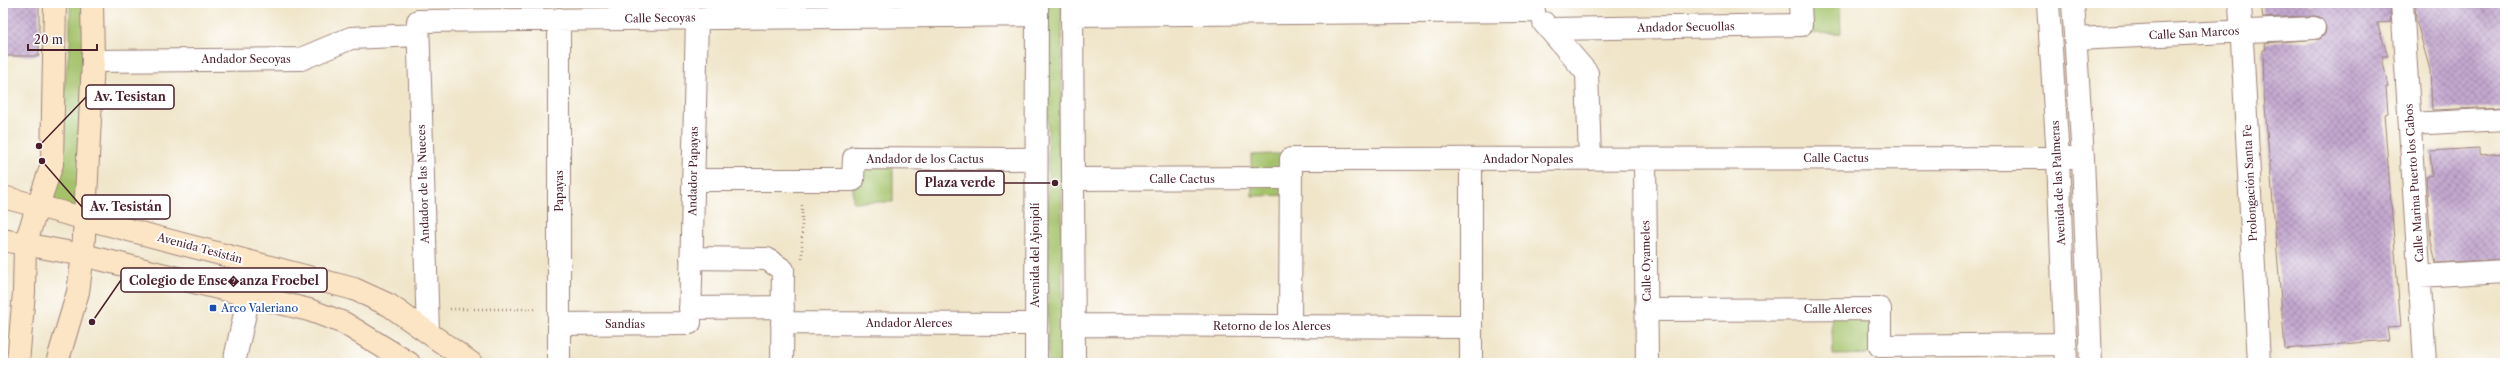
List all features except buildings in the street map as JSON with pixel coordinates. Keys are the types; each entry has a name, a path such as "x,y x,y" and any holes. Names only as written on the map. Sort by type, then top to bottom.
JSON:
{"street":[{"path":"18,363 24,292 25,244 52,164 55,3"},
{"path":"57,363 78,292 83,255 93,61 92,3"},
{"name":"Andador Secuollas","path":"1550,30 1801,25 1800,3"},
{"name":"Avenida de las Palmeras","path":"2048,3 2058,158 2066,354"},
{"path":"2073,3 2074,39 2083,158 2091,363"},
{"name":"Prolongación Santa Fe","path":"2240,3 2259,363"},
{"name":"Calle Marina Puerto los Cabos","path":"2402,3 2425,363"},
{"path":"1074,363 1072,9 1534,7"},
{"name":"Andador Nopales","path":"1471,363 1470,159 1590,159 1587,73 1550,30 1534,7"},
{"name":"Calle Secoyas","path":"418,35 418,20 697,18 723,10 1037,9"},
{"name":"Avenida del Ajonjolí","path":"1036,363 1035,159 1037,9"},
{"name":"Andador Papayas","path":"690,316 697,18"},
{"name":"Papayas","path":"559,19 559,363"},
{"name":"Calle San Marcos","path":"2074,39 2314,28"},
{"name":"Andador Secoyas","path":"93,61 301,59 352,38 418,35"},
{"name":"Andador de las Nueces","path":"418,35 428,332"},
{"path":"2410,124 2505,119"},
{"name":"Andador de los Cactus","path":"693,180 853,180 854,158 1035,159"},
{"name":"Calle Cactus","path":"1590,159 2083,158"},
{"path":"1290,326 1291,159 1470,159"},
{"name":"Calle Oyameles","path":"1645,159 1647,363"},
{"name":"Calle Cactus","path":"1073,179 1291,178"},
{"name":"Avenida Tesistán","path":"3,197 86,217 354,289 389,305 428,332 461,360"},
{"path":"3,240 83,255 309,310 344,323 409,363"},
{"path":"691,258 767,259 783,270 782,363"},
{"path":"2420,276 2505,271"},
{"path":"234,363 249,295"},
{"name":"Calle Alerces","path":"1646,310 1880,308 1880,346 2066,354"},
{"name":"Sandías","path":"559,324 690,316 783,315"},
{"name":"Andador Alerces","path":"783,315 1036,324"},
{"name":"Retorno de los Alerces","path":"1074,325 1471,327"}],"path":[{"path":"802,180 802,259"}],"green space":[{"path":"70,3 85,3 79,210 49,203 70,43"},
{"path":"591,3 713,3 713,27 591,26"},
{"path":"1048,3 1062,3 1062,363 1048,363"},
{"path":"1796,3 1840,3 1841,33 1797,34"},
{"path":"893,148 893,202 853,202 853,149"},
{"path":"1295,153 1296,195 1252,196 1251,155"},
{"path":"1884,304 1885,354 1833,355 1831,306"}],"place":[{"name":"Av. Tesistan","path":"39,146"},
{"name":"Av. Tesistán","path":"42,161"},
{"name":"Plaza verde","path":"1055,183"},
{"name":"Arco Valeriano","path":"213,308"},
{"name":"Colegio de Ense�anza Froebel","path":"92,322"}]}
